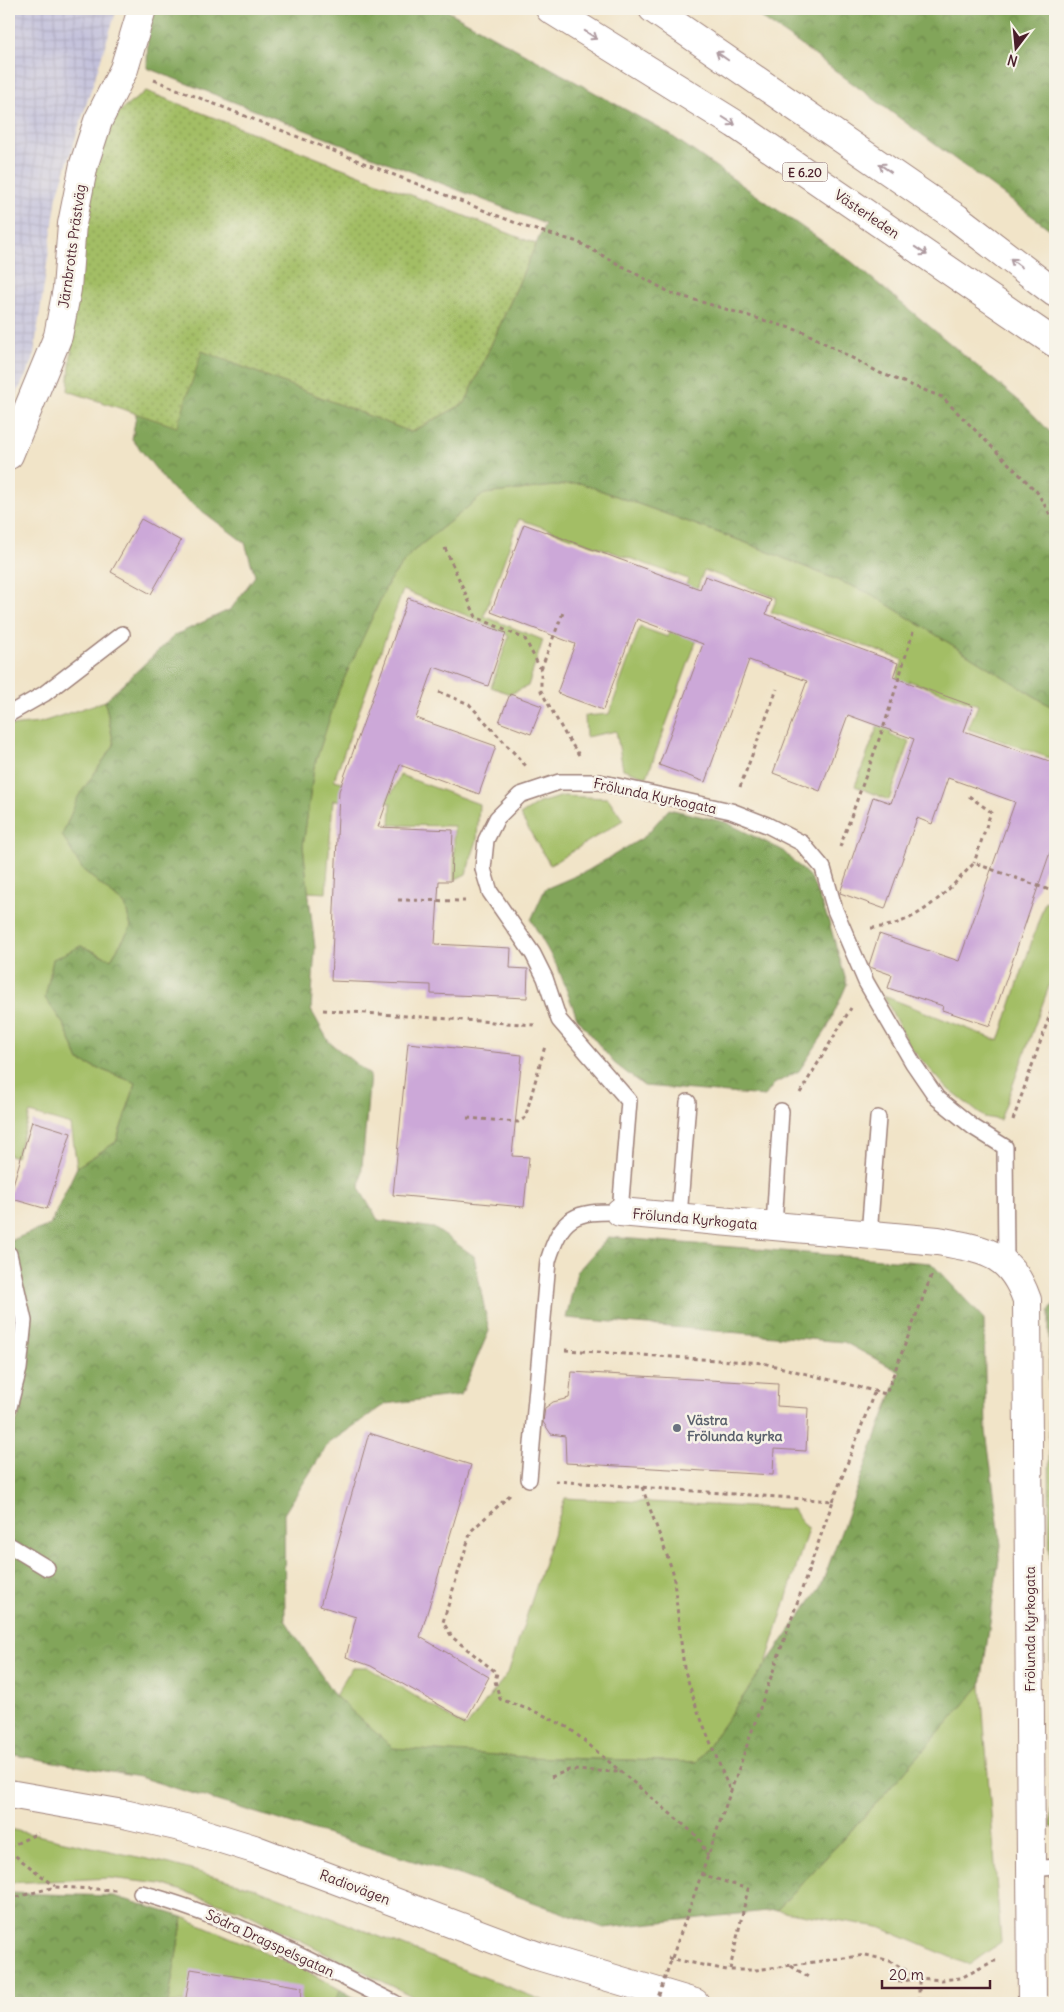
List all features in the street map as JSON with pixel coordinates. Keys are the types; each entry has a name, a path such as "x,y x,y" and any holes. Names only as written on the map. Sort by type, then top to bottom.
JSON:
{"main road":[{"name":"Järnbrotts Prästväg","path":"9,455 58,336 67,288 72,224 84,164 98,121 124,69 142,9"},
{"name":"Västerleden","path":"550,9 735,124 1055,343"},
{"path":"653,9 957,218 1055,293"},
{"name":"Frölunda Kyrkogata","path":"620,1212 938,1241 980,1249 1006,1262 1021,1282 1027,1300 1043,1868 1032,1961 1032,2003"},
{"name":"Radiovägen","path":"9,1794 124,1814 217,1838 298,1865 538,1956 694,2003"}],"lane":[{"path":"9,714 44,694 122,634"},
{"name":"Frölunda Kyrkogata","path":"620,1212 629,1100 558,1027 559,1020 545,978 533,954 490,892 483,869 486,840 497,818 520,796 559,782 599,782 731,811 802,843 823,868 844,930 866,982 913,1063 937,1098 973,1127 1005,1147"},
{"path":"679,1217 688,1102"},
{"path":"774,1226 782,1111"},
{"path":"869,1235 878,1118"},
{"path":"1005,1147 1006,1262"},
{"path":"529,1479 548,1261 555,1238 566,1223 589,1211 620,1212"},
{"path":"9,1254 24,1321 19,1369 9,1407"},
{"path":"9,1545 47,1568"},
{"name":"Södra Dragspelsgatan","path":"141,1893 206,1913 268,1940 395,2003"}],"path":[{"path":"124,69 526,226 578,242 671,293 804,332 880,373 942,397 1037,492 1055,523"},
{"path":"445,548 476,617 525,639 541,670"},
{"path":"564,610 541,670 541,691 565,734 599,782"},
{"path":"827,882 886,720 913,632"},
{"path":"731,811 777,689"},
{"path":"438,692 469,704 544,787"},
{"path":"844,930 880,928 912,918 944,894 974,863 991,812 969,796"},
{"path":"974,863 1055,892"},
{"path":"398,900 497,901"},
{"path":"782,1111 800,1092 866,982"},
{"path":"1005,1147 1024,1084 1055,1000"},
{"path":"323,1010 558,1027 525,1118 518,1122 467,1118"},
{"path":"540,1348 763,1363 808,1373 874,1393 886,1394 931,1275 938,1241"},
{"path":"656,2003 833,1501 874,1393"},
{"path":"708,1856 698,1837 569,1728 541,1714 500,1699 496,1681 497,1674 452,1637 443,1622 458,1566 471,1531 529,1479 833,1501"},
{"path":"642,1487 673,1572 684,1668 697,1708 731,1791"},
{"path":"551,1776 569,1770 622,1772"},
{"path":"9,1847 45,1829"},
{"path":"9,1851 55,1887"},
{"path":"701,1874 748,1889 730,1969"},
{"path":"9,1899 55,1887 99,1888 141,1893"},
{"path":"662,1957 730,1969 756,1970 866,1955 890,1961 919,1978"},
{"path":"898,1982 919,1978 961,1978 994,1961 1032,1961"},
{"path":"790,1966 808,1977"},
{"path":"919,1978 919,2003"}],"shaded area":[{"path":"9,9 117,9 57,196 33,361 9,409"}],"green space":[{"path":"153,9 444,9 666,132 852,262 1024,405 1055,437 1055,709 869,593 744,542 580,483 484,494 411,553 389,581 339,690 314,767 303,846 315,948 311,1010 329,1042 370,1075 360,1190 378,1220 434,1228 474,1256 489,1331 461,1395 385,1404 328,1444 284,1514 285,1620 335,1696 393,1748 525,1757 697,1762 821,1586 900,1372 844,1342 566,1318 577,1272 608,1237 931,1263 984,1319 986,1431 1001,1545 981,1685 884,1795 777,1910 604,1928 462,1876 139,1777 9,1754 9,1446 24,1399 9,1369 9,1241 50,1225 77,1167 116,1142 136,1083 79,1061 64,1025 45,998 53,959 81,946 111,959 131,927 125,905 82,869 62,835 78,797 114,745 105,701 175,635 231,609 255,576 245,543 171,488 132,439 141,386 202,351 411,432 465,403 545,224 147,68 148,27"},
{"path":"748,9 1055,9 1055,233 798,43"},
{"path":"146,91 536,244 465,403 411,432 202,351 177,427 68,391 76,290 76,235 102,140 120,111"},
{"path":"580,483 744,542 869,593 1055,709 1055,760 968,729 978,705 909,681 890,735 910,742 889,800 855,786 903,660 771,612 777,598 704,570 683,627 699,634 647,777 623,769 616,731 586,737 585,716 609,714 640,627 668,637 688,579 519,519 484,616 543,640 528,686 510,694 491,687 509,636 478,620 403,590 334,780 392,793 400,775 479,804 477,840 466,874 454,880 454,826 390,825 391,803 333,800 326,893 308,892 303,846 314,767 338,690 389,581 411,553 484,494"},
{"path":"105,701 114,745 78,797 82,869 125,905 131,927 111,959 81,946 45,997 64,1025 79,1061 136,1083 116,1142 77,1167 71,1125 30,1113 16,1157 9,1155 9,726 39,723"},
{"path":"563,796 608,798 623,820 550,865 520,815 539,803"},
{"path":"669,809 725,822 782,850 811,878 829,922 847,984 827,1029 799,1071 774,1084 765,1096 644,1086 614,1063 577,1018 559,970 531,920 545,889 587,871 644,837"},
{"path":"1055,858 1055,885 1047,882"},
{"path":"1045,901 1055,905 1055,970 1000,1120 984,1117 948,1089 909,1046 884,996 999,1041"},
{"path":"1055,1302 1055,1404 1049,1405 1049,1311"},
{"path":"1055,1404 1055,1828 1051,1827 1049,1405"},
{"path":"565,1498 792,1509 808,1529 766,1664 697,1762 525,1757 393,1749 335,1696 352,1667 367,1667 466,1727 508,1673"},
{"path":"981,1685 1001,1942 969,1965 879,1927 777,1910 884,1795"},
{"path":"9,1829 170,1864 255,1888 549,2003 426,2003 242,1911 162,1884 109,1878 9,1883"},
{"path":"9,1893 114,1896 183,1917 168,2003 9,2003"},
{"path":"183,1917 297,1966 341,1990 333,2003 168,2003"},
{"path":"341,1990 364,2003 333,2003"}],"building":[{"path":"141,519 181,541 151,594 111,572"},
{"path":"524,524 700,589 705,576 771,600 766,614 898,663 893,677 973,706 964,731 1055,763 1055,838 990,1026 942,1010 943,1006 888,988 892,975 869,965 879,934 959,961 1015,802 948,778 932,824 917,818 885,909 840,893 873,797 891,803 914,739 848,715 820,791 773,773 807,681 749,660 705,782 659,765 703,644 637,619 603,710 557,693 575,644 491,612"},
{"path":"408,598 506,633 488,686 434,667 416,718 496,746 479,794 400,765 378,827 453,830 451,881 439,881 435,944 511,948 510,968 528,969 527,998 431,994 431,985 331,981 339,791"},
{"path":"510,694 542,706 531,734 499,722"},
{"path":"408,1043 522,1055 512,1156 529,1157 524,1207 393,1195"},
{"path":"32,1121 71,1133 47,1209 9,1198"},
{"name":"Västra Frölunda kyrka","path":"572,1372 778,1384 777,1406 808,1408 806,1451 774,1449 773,1475 566,1463 565,1436 551,1434 543,1422 545,1408 553,1402 569,1398"},
{"path":"369,1433 471,1465 420,1637 489,1677 466,1720 371,1666 346,1657 356,1617 320,1606"},
{"path":"191,1969 302,1987 301,2003 185,2003"}],"place":[{"name":"Västra Frölunda kyrka","path":"677,1428"}]}
